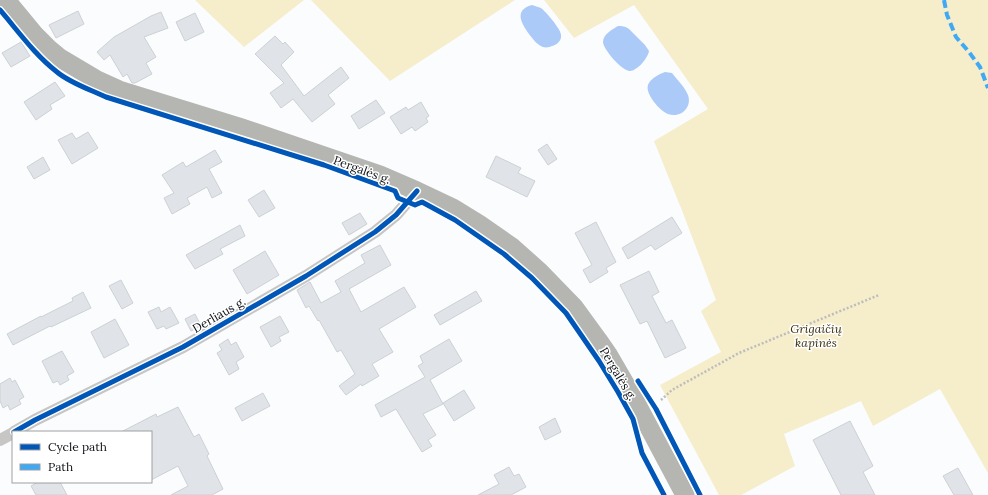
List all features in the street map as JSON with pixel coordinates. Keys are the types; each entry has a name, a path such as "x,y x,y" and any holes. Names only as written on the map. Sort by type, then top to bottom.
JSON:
{"main road":[{"name":"Pergalės g.","path":"6,0 35,35 48,48 60,58 97,80 119,90 240,127 374,173 453,208 512,247 540,272 574,307 609,356 634,399 685,495"}],"street":[{"name":"Derliaus g.","path":"16,431 183,347 306,276 375,232 396,214 417,191"},
{"name":"Derliaus g.","path":"0,440 12,433"}],"path":[{"path":"661,400 672,390 739,353 879,295"}],"green space":[{"path":"195,0 304,0 244,47"},
{"path":"311,0 515,0 390,81"},
{"name":"Grigaičių kapinės","path":"544,0 988,0 988,473 940,389 873,426 861,401 784,434 795,466 741,495 719,495 660,385 721,352 701,311 716,300 654,141 708,109 634,5 574,38"}],"water":[{"path":"532,5 541,8 559,29 561,37 556,45 550,47 541,46 534,40 524,26 521,14 526,7"},
{"path":"618,26 629,29 649,51 642,64 636,69 630,71 618,64 609,54 604,45 603,39 609,32"},
{"path":"665,72 672,73 684,88 689,98 689,102 685,110 677,115 668,114 657,106 649,93 648,85 651,81 658,75"}],"building":[{"path":"78,11 84,24 56,38 49,25"},
{"path":"161,12 168,28 144,37 156,57 146,63 152,74 135,83 132,83 127,74 123,77 110,55 104,60 97,52 114,37"},
{"path":"195,13 204,32 185,41 176,22"},
{"path":"275,36 283,44 285,42 294,52 281,65 304,96 341,67 349,78 328,95 335,104 312,122 293,99 281,108 270,93 284,83 255,54"},
{"path":"21,42 30,56 11,67 2,53"},
{"path":"55,82 65,96 50,105 52,109 36,120 24,102"},
{"path":"376,100 385,113 359,129 351,116"},
{"path":"421,102 429,116 426,118 428,122 415,131 412,127 401,134 390,117 406,107 408,110"},
{"path":"88,132 98,148 72,164 58,140 72,133 76,139"},
{"path":"547,144 557,159 548,165 538,150"},
{"path":"215,150 222,162 209,169 222,193 212,198 207,187 187,198 190,204 172,214 164,198 174,193 162,175 183,162 186,167"},
{"path":"496,156 521,168 518,173 535,181 527,197 486,177"},
{"path":"43,157 50,170 34,179 27,167"},
{"path":"264,190 275,208 259,217 248,200"},
{"path":"360,213 367,224 349,235 342,223"},
{"path":"672,217 682,233 655,250 651,245 628,259 622,248"},
{"path":"596,222 616,262 606,268 608,272 590,283 583,270 592,265 575,233"},
{"path":"240,225 245,236 220,249 223,254 195,269 186,255"},
{"path":"380,245 391,265 349,289 361,312 404,287 416,307 379,329 393,352 372,364 379,376 362,386 361,384 346,395 339,386 355,374 341,350 337,352 319,320 318,321 309,306 306,308 297,290 310,282 321,303 341,292 335,281 365,263 361,255"},
{"path":"265,251 279,275 247,294 233,270"},
{"path":"649,271 659,292 652,296 666,323 672,320 686,348 665,358 647,321 640,324 620,285"},
{"path":"121,280 133,303 122,309 109,286"},
{"path":"476,291 482,301 440,325 434,315"},
{"path":"83,292 91,308 51,327 50,326 13,345 7,334 73,301 72,298"},
{"path":"159,307 161,312 170,307 179,323 166,329 164,326 157,329 148,312"},
{"path":"195,314 201,326 191,331 185,319"},
{"path":"280,316 289,332 279,337 281,341 271,347 260,327"},
{"path":"115,319 129,345 104,358 91,332"},
{"path":"228,339 231,345 236,342 244,357 236,362 239,369 229,375 217,353 222,350 219,345"},
{"path":"449,339 462,361 430,380 443,404 423,414 436,435 428,440 432,446 422,452 396,409 381,417 375,405 425,377 418,366 423,363 420,356"},
{"path":"62,351 74,372 67,376 69,380 60,385 58,381 53,383 42,361"},
{"path":"10,378 12,382 15,380 24,397 19,400 21,404 10,410 8,405 3,408 0,401 0,384"},
{"path":"464,390 475,408 454,421 443,403"},
{"path":"263,393 270,406 242,421 235,408"},
{"path":"178,407 194,437 199,434 209,454 207,456 223,489 212,495 171,495 188,486 178,466 152,479 152,431 123,431 156,414 157,417"},
{"path":"555,418 561,432 545,440 539,427"},
{"path":"850,421 873,466 863,472 875,495 841,495 813,440"},
{"path":"509,467 514,476 519,474 526,487 511,495 478,495 499,484 494,475"},
{"path":"958,468 973,495 954,495 943,476"},
{"path":"36,483 61,483 67,495 36,495 31,486"}],"marked path":[{"path":"944,0 947,15 956,37 980,67 988,88"}],"cycle path":[{"path":"0,10 41,58 62,76 74,83 106,97 324,165 395,191 398,198 415,205 422,202 455,220 504,254 532,278 566,313 599,361 633,419 642,453 664,495"},
{"path":"16,431 183,347 306,276 375,232 396,215 417,191"},
{"path":"638,381 656,409 700,495"}]}
